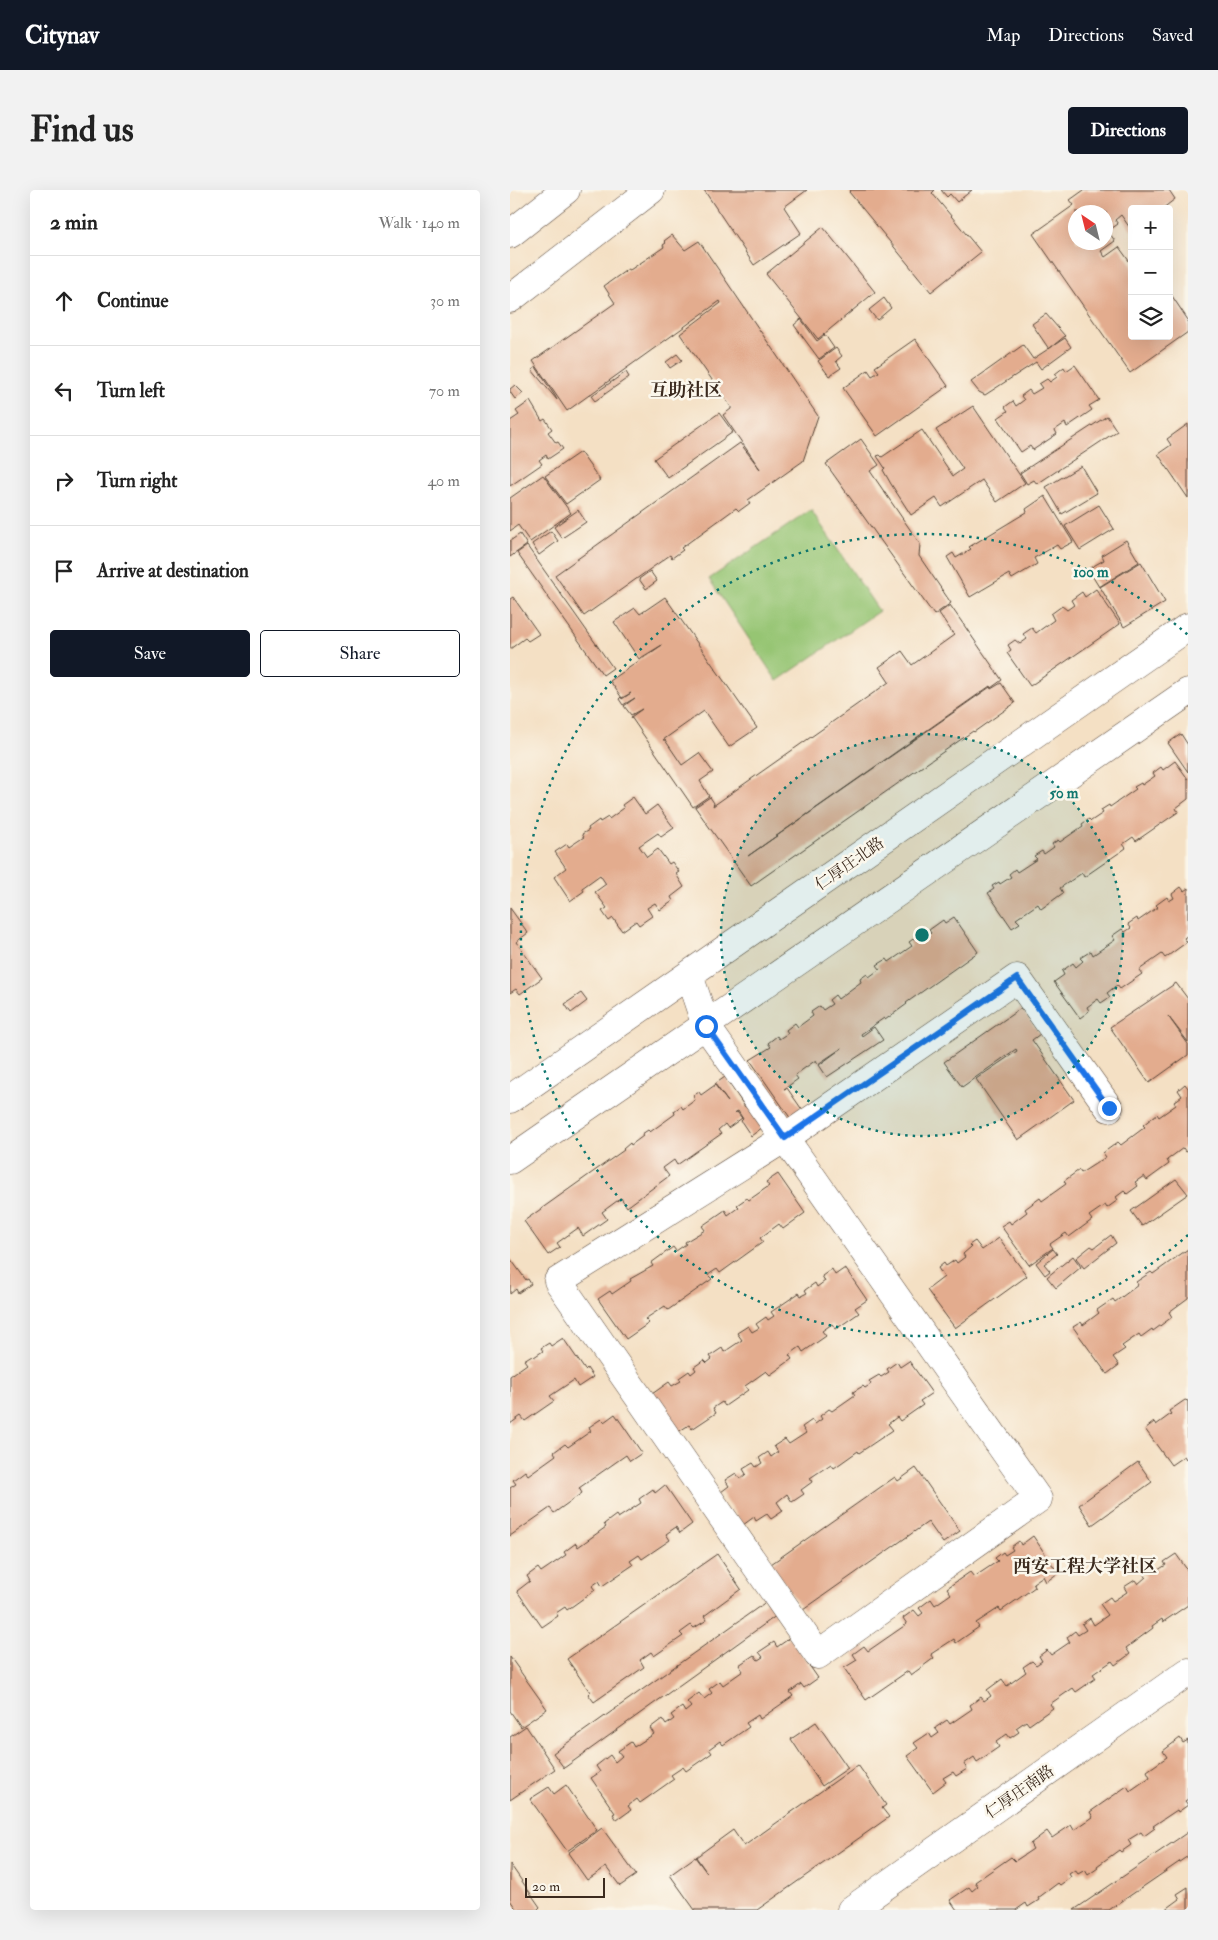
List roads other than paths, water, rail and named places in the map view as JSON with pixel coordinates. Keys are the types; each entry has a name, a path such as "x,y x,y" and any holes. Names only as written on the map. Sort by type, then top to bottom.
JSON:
{"street":[{"path":"510,234 566,190"},
{"path":"510,299 651,190"},
{"name":"仁厚庄北路","path":"510,1099 1188,627"},
{"path":"510,1160 1188,692"},
{"path":"689,975 706,1026 785,1138 1038,1499 818,1655 558,1281 785,1138 1017,978 1109,1108"},
{"name":"仁厚庄南路","path":"851,1910 1188,1672"}],"district":[{"name":"互助社区","path":"686,390"},
{"name":"西安工程大学社区","path":"1085,1566"}]}
